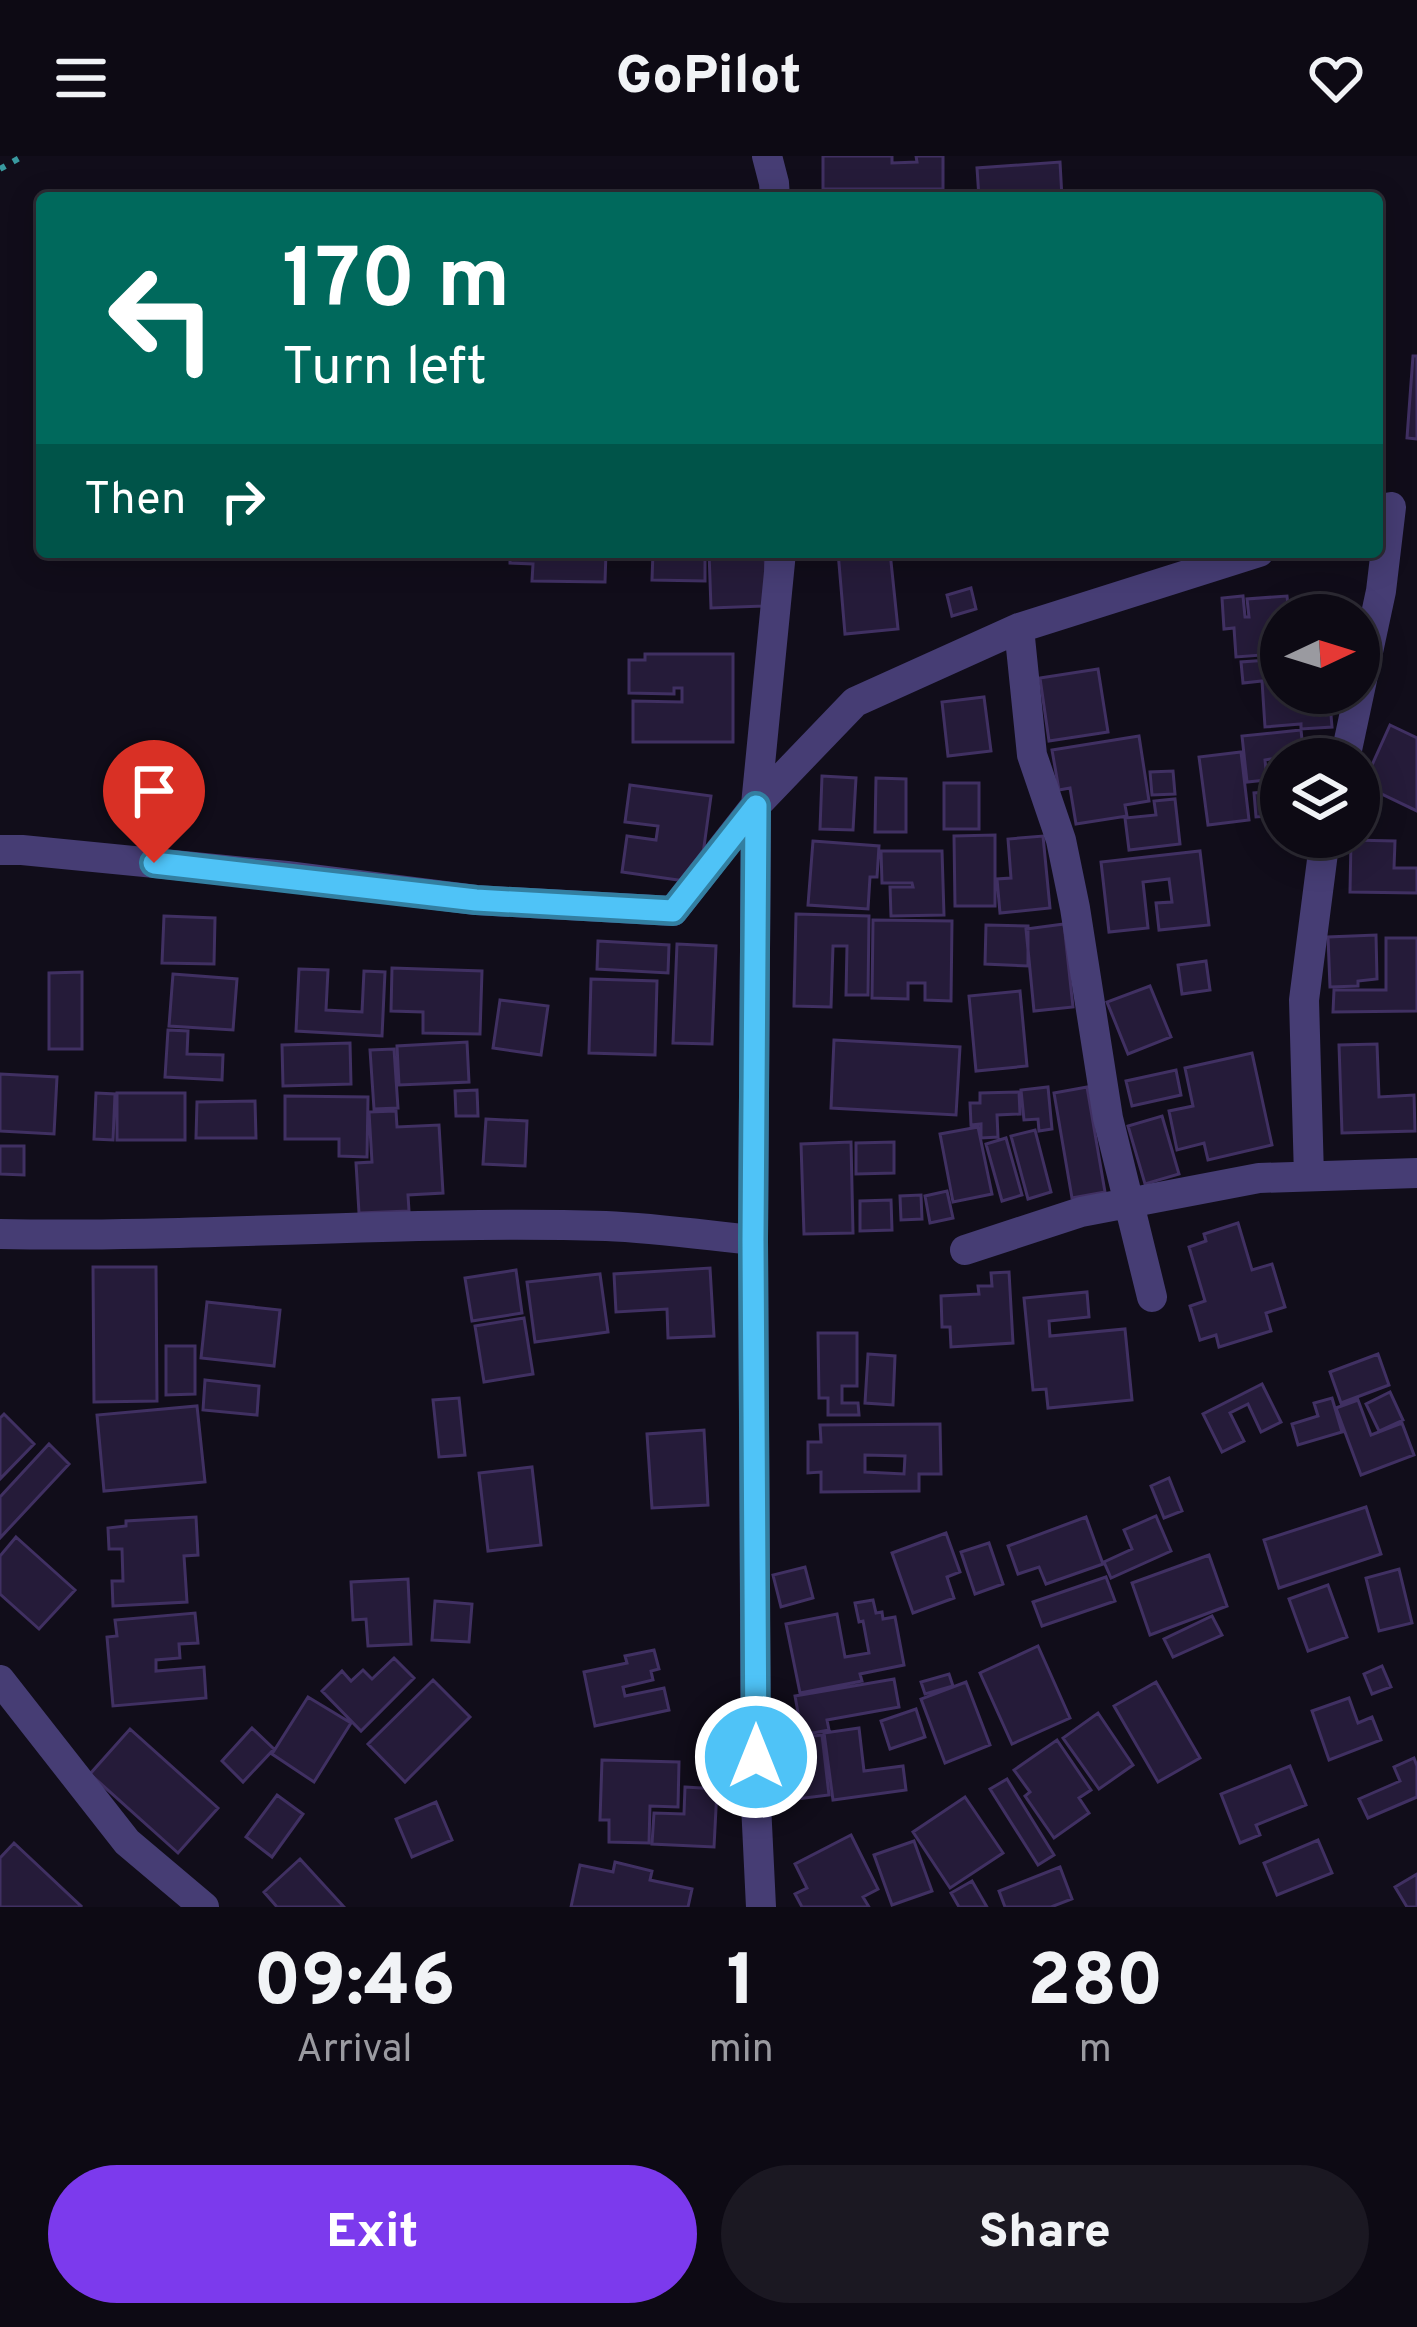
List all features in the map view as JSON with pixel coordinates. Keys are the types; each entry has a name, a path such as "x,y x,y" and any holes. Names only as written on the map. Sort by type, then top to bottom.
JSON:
{"street":[{"path":"767,156 774,192"},
{"path":"1350,738 1395,506"},
{"path":"761,1907 753,1240 756,806 780,558"},
{"path":"0,850 286,876 476,900 673,911 756,806 855,702 1019,628 1240,558"},
{"path":"1019,628 1032,755 1061,840 1108,1118 1152,1297"},
{"path":"1309,1176 1304,1000 1322,858"},
{"path":"965,1250 1081,1212 1258,1178 1417,1173"},
{"path":"0,1234 609,1226 753,1240"},
{"path":"0,1680 127,1843 204,1907"}],"path":[{"path":"0,170 23,156"}],"building":[{"path":"823,156 892,156 892,163 917,162 916,156 943,156 943,189 823,189"},
{"path":"1060,162 1062,192 979,192 977,168"},
{"path":"1413,356 1417,356 1417,439 1407,438"},
{"path":"510,558 606,558 605,582 532,581 533,564 510,563"},
{"path":"653,558 705,558 705,581 652,580"},
{"path":"709,558 765,558 767,606 711,608"},
{"path":"839,558 891,558 898,629 845,634"},
{"path":"971,588 976,609 952,616 947,595"},
{"path":"1243,596 1245,617 1249,617 1247,599 1260,598 1260,655 1236,657 1234,628 1224,629 1222,598"},
{"path":"645,654 733,654 733,742 633,742 633,701 682,702 682,688 674,688 674,694 629,693 629,660 645,660"},
{"path":"1260,661 1260,681 1243,683 1241,662"},
{"path":"1098,669 1108,732 1049,741 1040,678"},
{"path":"984,697 991,751 948,756 942,702"},
{"path":"1264,714 1331,714 1332,727 1265,727"},
{"path":"1390,725 1417,738 1417,811 1380,793 1380,747"},
{"path":"1301,730 1302,738 1260,738 1260,781 1247,782 1242,736"},
{"path":"1139,736 1149,801 1125,805 1127,816 1076,824 1070,788 1059,790 1052,750"},
{"path":"1241,752 1249,820 1208,825 1199,757"},
{"path":"1173,771 1175,794 1152,795 1150,772"},
{"path":"822,776 856,778 853,830 820,829"},
{"path":"876,778 906,779 906,832 875,832"},
{"path":"944,783 979,783 979,829 944,829"},
{"path":"630,785 711,796 699,883 622,872 627,836 656,840 658,826 625,822"},
{"path":"1254,793 1260,793 1260,817 1256,817"},
{"path":"1175,799 1180,844 1129,850 1125,818 1156,815 1154,801"},
{"path":"995,835 995,906 955,906 954,836"},
{"path":"1043,836 1050,908 1000,913 997,879 1011,878 1008,839"},
{"path":"813,841 879,846 868,909 808,905"},
{"path":"1380,841 1395,841 1394,868 1417,868 1417,893 1350,892 1351,858 1380,858"},
{"path":"881,851 942,851 944,915 891,916 890,887 913,887 912,883 882,883"},
{"path":"1200,851 1209,925 1159,930 1156,903 1172,902 1169,879 1143,882 1148,928 1109,932 1101,862"},
{"path":"796,914 869,916 868,995 846,995 847,946 833,946 831,1007 794,1006"},
{"path":"164,916 215,918 214,964 162,963"},
{"path":"873,920 952,921 951,1001 925,1000 925,983 908,983 908,999 872,998"},
{"path":"1064,924 1073,1007 1034,1011 1026,929"},
{"path":"986,925 1028,926 1028,966 985,964"},
{"path":"1376,935 1377,979 1358,981 1358,986 1330,987 1328,937"},
{"path":"1386,938 1417,938 1417,1011 1333,1012 1334,990 1386,990"},
{"path":"598,941 669,945 668,973 597,969"},
{"path":"677,944 716,946 712,1044 673,1043"},
{"path":"1206,961 1210,990 1182,994 1178,965"},
{"path":"392,968 482,971 480,1034 423,1033 423,1012 391,1011"},
{"path":"299,969 328,970 326,1010 362,1012 364,971 385,972 382,1036 296,1031"},
{"path":"82,972 82,1049 49,1049 49,973"},
{"path":"173,974 237,979 233,1030 169,1026"},
{"path":"591,979 657,981 655,1055 589,1053"},
{"path":"1150,986 1171,1037 1128,1054 1107,1002"},
{"path":"1020,991 1027,1066 976,1071 969,996"},
{"path":"500,1000 548,1006 541,1055 493,1048"},
{"path":"168,1030 188,1031 187,1054 223,1055 222,1080 165,1077"},
{"path":"834,1040 960,1047 956,1115 831,1108"},
{"path":"467,1042 469,1082 399,1085 397,1046"},
{"path":"350,1043 351,1084 283,1086 282,1045"},
{"path":"1377,1044 1379,1097 1414,1095 1415,1131 1342,1133 1339,1045"},
{"path":"394,1049 398,1108 374,1109 370,1050"},
{"path":"1252,1053 1272,1145 1208,1160 1204,1143 1177,1150 1169,1111 1193,1106 1185,1068"},
{"path":"1176,1070 1181,1095 1132,1106 1126,1081"},
{"path":"0,1074 57,1077 54,1134 0,1131"},
{"path":"1048,1087 1052,1129 1039,1131 1038,1119 1024,1120 1021,1090"},
{"path":"1087,1087 1105,1192 1072,1198 1054,1093"},
{"path":"477,1090 478,1116 456,1116 455,1091"},
{"path":"1019,1092 1020,1114 997,1115 998,1137 981,1138 981,1124 971,1125 970,1103 980,1103 980,1093"},
{"path":"96,1093 115,1094 113,1140 94,1139"},
{"path":"117,1093 185,1093 185,1140 117,1140"},
{"path":"285,1096 368,1097 367,1157 339,1156 339,1139 285,1139"},
{"path":"255,1101 256,1138 196,1138 197,1102"},
{"path":"396,1111 397,1127 439,1125 443,1193 408,1195 409,1211 359,1213 356,1163 372,1162 369,1112"},
{"path":"1162,1116 1179,1174 1145,1184 1128,1126"},
{"path":"486,1119 527,1121 525,1166 483,1164"},
{"path":"978,1127 992,1194 953,1202 940,1134"},
{"path":"1035,1130 1051,1192 1028,1199 1011,1136"},
{"path":"1006,1138 1022,1195 1002,1201 986,1144"},
{"path":"851,1142 853,1233 804,1234 801,1144"},
{"path":"894,1142 894,1173 856,1174 856,1143"},
{"path":"0,1146 24,1146 24,1175 0,1174"},
{"path":"947,1191 953,1218 930,1223 925,1196"},
{"path":"921,1195 922,1219 901,1220 900,1196"},
{"path":"891,1200 892,1230 860,1231 860,1201"},
{"path":"1238,1223 1252,1270 1272,1264 1285,1307 1266,1313 1271,1331 1219,1347 1216,1335 1200,1340 1190,1306 1205,1301 1189,1247 1206,1241 1204,1234"},
{"path":"93,1267 156,1267 157,1401 94,1402"},
{"path":"710,1268 714,1336 668,1338 667,1309 616,1312 614,1274"},
{"path":"516,1270 522,1313 472,1321 465,1278"},
{"path":"1009,1272 1013,1343 951,1347 950,1327 942,1327 941,1296 979,1294 978,1286 992,1286 991,1273"},
{"path":"600,1274 608,1332 535,1342 527,1282"},
{"path":"1087,1292 1089,1317 1049,1321 1050,1336 1125,1329 1132,1400 1048,1408 1046,1389 1033,1390 1024,1298"},
{"path":"207,1302 280,1310 274,1366 201,1358"},
{"path":"524,1318 533,1374 484,1382 475,1326"},
{"path":"818,1333 857,1333 857,1386 842,1386 842,1403 858,1403 859,1415 828,1415 828,1398 819,1398"},
{"path":"166,1346 195,1346 195,1394 166,1395"},
{"path":"868,1354 895,1356 893,1405 865,1403"},
{"path":"1378,1354 1389,1385 1341,1403 1330,1372"},
{"path":"205,1380 259,1386 257,1415 203,1410"},
{"path":"1262,1384 1281,1422 1261,1432 1248,1404 1230,1413 1244,1441 1222,1452 1203,1414"},
{"path":"1390,1392 1403,1420 1379,1431 1366,1404"},
{"path":"459,1398 465,1455 439,1457 433,1400"},
{"path":"1332,1398 1342,1432 1298,1445 1292,1424 1318,1416 1314,1403"},
{"path":"1358,1400 1371,1435 1402,1423 1414,1455 1361,1475 1336,1408"},
{"path":"197,1406 205,1482 104,1491 97,1415"},
{"path":"4,1414 34,1444 0,1479 0,1418"},
{"path":"940,1424 941,1474 919,1474 919,1491 821,1492 821,1472 808,1473 808,1442 821,1442 820,1425","holes":["865,1455 905,1456 904,1474 865,1472"]},
{"path":"704,1430 708,1505 652,1508 647,1434"},
{"path":"49,1444 69,1464 0,1538 0,1497"},
{"path":"532,1467 541,1545 488,1551 479,1473"},
{"path":"1169,1478 1182,1511 1164,1518 1151,1486"},
{"path":"1366,1507 1381,1554 1279,1588 1264,1540"},
{"path":"1156,1516 1171,1551 1111,1578 1104,1562 1132,1549 1124,1530"},
{"path":"196,1517 198,1555 184,1556 187,1602 113,1606 112,1581 123,1581 122,1549 109,1549 108,1528 126,1526 126,1521"},
{"path":"1086,1517 1103,1564 1046,1584 1039,1567 1018,1574 1008,1546"},
{"path":"946,1533 960,1572 947,1577 954,1598 913,1613 892,1553"},
{"path":"16,1537 75,1590 39,1629 0,1594 0,1556"},
{"path":"989,1543 1003,1584 975,1594 961,1552"},
{"path":"1209,1555 1227,1606 1150,1635 1132,1583"},
{"path":"805,1567 813,1598 781,1607 773,1575"},
{"path":"1399,1569 1412,1623 1379,1631 1366,1578"},
{"path":"1106,1577 1115,1601 1042,1626 1033,1602"},
{"path":"408,1579 411,1644 368,1646 366,1619 353,1620 351,1582"},
{"path":"1328,1585 1347,1637 1308,1651 1289,1599"},
{"path":"873,1600 883,1619 895,1617 904,1665 860,1674 862,1681 800,1693 786,1624 837,1614 845,1657 869,1653 855,1603"},
{"path":"435,1601 472,1604 469,1642 432,1640"},
{"path":"195,1613 198,1643 179,1644 180,1658 156,1660 156,1671 204,1667 206,1698 113,1706 107,1637 117,1636 115,1620"},
{"path":"1212,1616 1222,1635 1173,1657 1164,1639"},
{"path":"1038,1646 1070,1718 1012,1744 980,1673"},
{"path":"654,1650 659,1669 651,1671 653,1680 623,1687 625,1696 664,1688 669,1710 595,1726 584,1672 627,1663 625,1656"},
{"path":"394,1658 414,1678 361,1731 322,1691 342,1671 351,1681 363,1670 372,1679"},
{"path":"1382,1666 1391,1687 1372,1694 1364,1674"},
{"path":"949,1674 953,1686 925,1694 921,1682"},
{"path":"894,1679 899,1707 827,1720 829,1730 802,1735 795,1696"},
{"path":"433,1680 470,1717 405,1782 368,1744"},
{"path":"966,1682 990,1745 945,1763 921,1699"},
{"path":"1156,1682 1200,1758 1158,1782 1114,1706"},
{"path":"308,1697 351,1723 314,1782 272,1754"},
{"path":"1349,1698 1358,1723 1372,1717 1381,1740 1329,1760 1312,1711"},
{"path":"916,1709 925,1737 890,1749 881,1721"},
{"path":"1098,1713 1133,1765 1099,1789 1063,1738"},
{"path":"252,1728 274,1749 243,1782 222,1761"},
{"path":"859,1728 864,1771 903,1766 906,1790 833,1800 824,1733"},
{"path":"130,1729 218,1808 178,1853 90,1774"},
{"path":"822,1735 829,1795 796,1799 789,1739"},
{"path":"1057,1740 1091,1790 1079,1798 1089,1813 1054,1838 1025,1796 1030,1792 1014,1770"},
{"path":"1414,1758 1417,1797 1368,1818 1359,1799 1400,1781 1394,1767"},
{"path":"602,1760 679,1762 678,1807 650,1806 649,1843 609,1842 609,1820 600,1820"},
{"path":"1290,1766 1306,1805 1256,1825 1260,1835 1240,1843 1221,1794"},
{"path":"1007,1779 1054,1855 1038,1865 990,1789"},
{"path":"685,1787 717,1789 714,1847 652,1844 654,1813 684,1814"},
{"path":"277,1795 303,1814 272,1857 246,1837"},
{"path":"965,1797 1003,1853 950,1888 913,1832"},
{"path":"436,1802 452,1840 412,1857 396,1819"},
{"path":"851,1835 878,1889 863,1897 869,1907 802,1907 795,1894 807,1888 795,1864"},
{"path":"1318,1840 1332,1873 1277,1895 1264,1863"},
{"path":"914,1841 932,1891 892,1905 874,1855"},
{"path":"14,1843 81,1906 0,1907 0,1858"},
{"path":"300,1859 344,1907 277,1907 264,1892"},
{"path":"615,1862 652,1871 650,1880 692,1889 688,1907 571,1907 580,1865 613,1872"},
{"path":"1060,1867 1072,1899 1051,1907 1005,1907 999,1891"},
{"path":"1417,1874 1417,1907 1407,1907 1395,1887"},
{"path":"972,1881 987,1907 959,1907 951,1893"}],"route":[{"path":"154,863 476,900 673,911 756,806 756,1757"}]}
